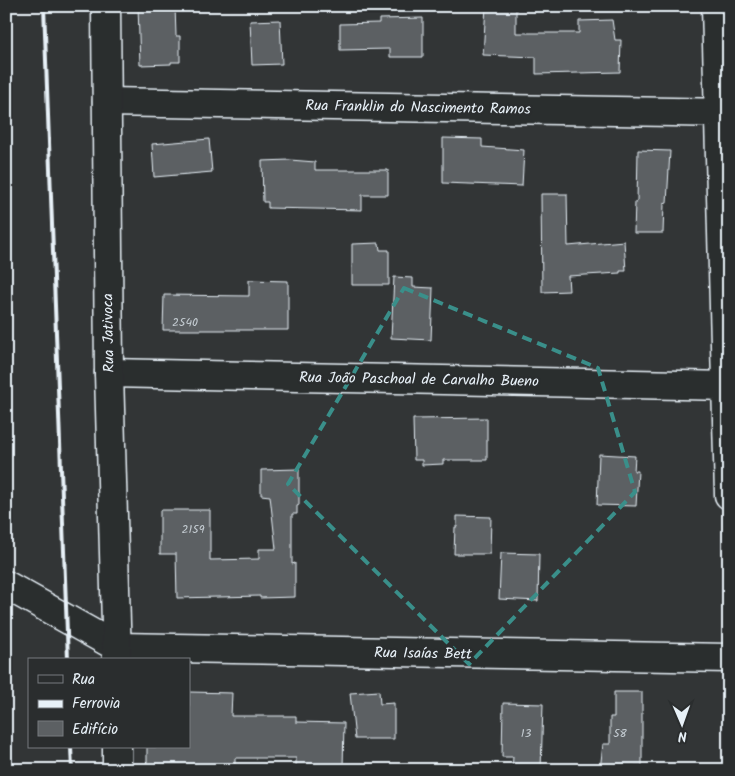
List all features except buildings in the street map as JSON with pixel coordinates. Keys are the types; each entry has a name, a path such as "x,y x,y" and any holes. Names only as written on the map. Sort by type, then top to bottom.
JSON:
{"street":[{"name":"Rua Jativoca","path":"106,6 109,372 117,653"},
{"path":"716,6 724,113 729,496"},
{"name":"Rua Franklin do Nascimento Ramos","path":"107,102 724,113"},
{"name":"Rua João Paschoal de Carvalho Bueno","path":"109,372 727,386"},
{"path":"6,585 117,653"},
{"name":"Rua Isaías Bett","path":"117,653 729,658"},
{"path":"117,748 117,770"}],"highlighted area":[{"path":"404,288 598,368 635,492 469,664 288,484"}],"railway":[{"path":"44,6 68,658"},
{"path":"71,748 72,770"}]}
